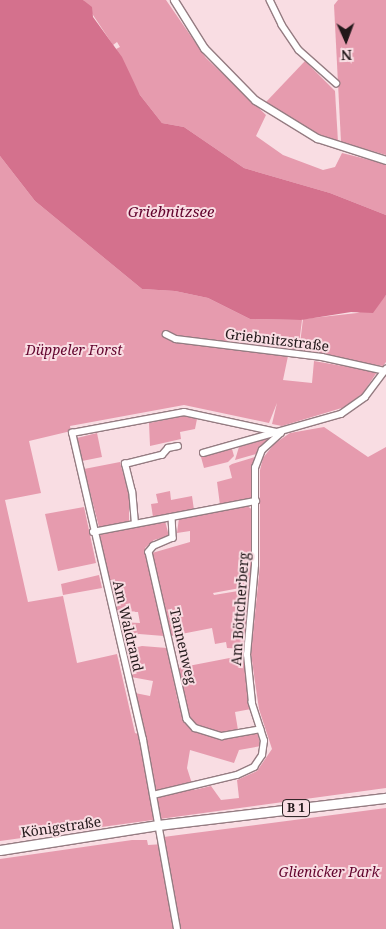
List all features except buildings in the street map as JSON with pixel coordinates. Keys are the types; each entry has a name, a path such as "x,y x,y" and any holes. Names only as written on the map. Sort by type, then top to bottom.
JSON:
{"main road":[{"name":"Königstraße","path":"0,850 386,798"}],"street":[{"path":"174,0 204,48 255,100 317,138 386,160"},
{"path":"270,0 282,25 299,50 336,83"},
{"name":"Griebnitzstraße","path":"166,334 176,339 322,357 386,370"},
{"path":"202,453 281,433 349,409 370,391 386,370"},
{"name":"Am Waldrand","path":"177,929 153,795 72,433 184,412 281,433"},
{"name":"Am Böttcherberg","path":"153,795 237,776 254,767 264,750 252,703 247,655 255,565 258,459 265,446 281,433"},
{"path":"135,524 132,492 125,464 162,455 168,448 178,446"},
{"path":"94,532 256,501"},
{"name":"Tannenweg","path":"172,517 173,538 154,546 149,552 187,719 195,728 222,736 260,729"}],"green space":[{"path":"83,0 166,0 206,58 266,115 256,136 283,155 323,170 335,167 342,153 386,164 386,215 330,193 244,168 184,127 162,123 140,95 116,49 120,47 117,42 113,45"},
{"path":"338,0 386,0 386,155 341,142 334,5"},
{"path":"305,61 335,91 338,142 302,127 266,102"},
{"name":"Düppeler Forst","path":"0,156 35,201 142,289 175,291 208,298 250,319 302,320 298,352 176,337 165,330 167,339 288,356 283,380 312,383 314,361 377,372 363,393 345,407 282,426 272,424 277,403 269,423 184,405 70,426 71,431 29,441 41,493 5,500 28,602 63,596 77,663 117,654 135,733 144,736 135,693 150,696 153,681 131,677 125,650 142,646 167,648 178,702 185,722 192,729 220,738 257,732 261,746 239,750 234,763 190,750 187,768 194,790 211,786 221,800 239,798 237,780 257,771 272,749 259,709 251,654 260,565 260,470 263,458 274,444 290,433 324,427 368,457 386,447 386,788 0,841"},
{"path":"386,295 386,362 383,366 299,352 303,319 357,313 375,307"},
{"path":"184,416 197,419 195,429 180,432 181,439 150,446 149,423"},
{"path":"97,433 102,457 82,461 77,438"},
{"path":"270,438 256,454 235,460 239,447"},
{"path":"232,449 234,456 228,462 204,468 201,457"},
{"path":"255,457 252,498 220,505 217,482 232,478 229,466 232,464"},
{"path":"120,462 129,495 129,522 99,527 84,469"},
{"path":"170,491 171,500 192,496 194,510 153,517 151,504 158,503 156,494"},
{"path":"247,506 253,510 251,586 213,593 214,595 250,589 245,649 227,648 226,642 215,644 212,628 171,636 152,553 190,542 190,531 177,533 179,518"},
{"path":"84,507 96,563 58,571 45,514"},
{"path":"165,521 169,536 154,540 145,548 164,636 139,634 122,638 119,622 140,623 138,612 116,612 99,535"},
{"path":"99,575 102,588 63,595 61,584"},
{"path":"245,655 251,709 235,712 238,730 221,733 195,724 190,720 178,668"},
{"name":"Glienicker Park","path":"386,808 386,929 0,929 0,859 132,840 147,840 148,845 164,844 164,837"}],"water":[{"name":"Griebnitzsee","path":"0,0 83,0 92,7 93,17 122,57 140,95 162,123 184,127 244,168 330,193 386,215 386,295 373,313 351,312 301,320 250,319 208,298 175,291 142,289 35,201 0,156"}]}
